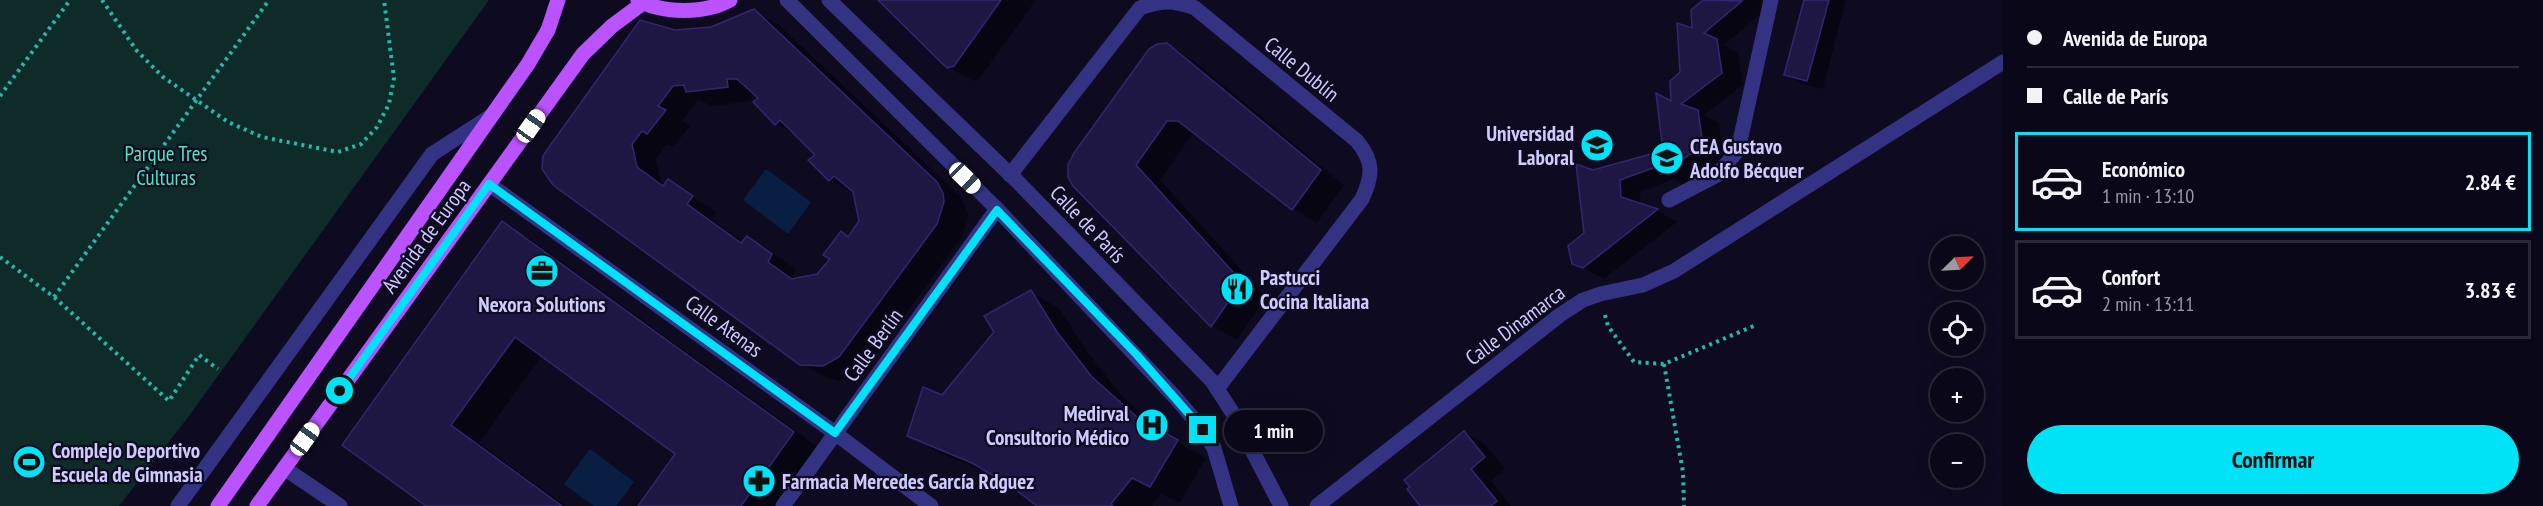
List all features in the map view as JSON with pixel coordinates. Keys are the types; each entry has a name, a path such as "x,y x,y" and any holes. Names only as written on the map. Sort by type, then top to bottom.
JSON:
{"main road":[{"name":"Avenida de Europa","path":"218,506 528,64 548,30 558,0"},
{"name":"Avenida de Europa","path":"257,506 583,54 641,1 670,10 699,9 730,0"}],"street":[{"path":"787,0 997,210 1137,355 1203,430 1214,448 1231,506"},
{"name":"Calle de París","path":"829,0 1104,269 1217,389 1240,425 1281,506"},
{"name":"Calle Dublín","path":"1010,175 1140,8 1166,0 1177,1 1195,8 1357,141 1366,152 1371,180 1362,199 1217,389"},
{"path":"1669,200 1717,175 1737,150 1771,0"},
{"name":"Calle Dinamarca","path":"1317,506 1560,315 1584,300 1600,294 1643,285 1674,272 2003,62"},
{"name":"Avenida de Europa","path":"178,506 432,154 492,116"},
{"name":"Calle Atenas","path":"489,184 835,433 931,506"},
{"name":"Calle Berlín","path":"783,506 997,210"},
{"path":"284,468 340,506"}],"path":[{"path":"0,96 70,0"},
{"path":"102,0 137,51 163,76 228,122 262,136 338,152 361,144 377,127 389,104 394,78 384,0"},
{"path":"54,297 195,99 269,0"},
{"path":"0,257 54,297 169,401 199,355 218,369"},
{"path":"1600,294 1608,326 1634,362 1664,364 1756,325"},
{"path":"1664,364 1683,472 1684,506"}],"green space":[{"name":"Parque Tres Culturas","path":"0,0 489,0 189,416 119,506 0,506"}],"water":[{"path":"766,169 811,202 788,234 743,200"},
{"path":"590,449 634,482 616,506 594,506 564,484"}],"building":[{"path":"878,0 1001,0 954,66 947,68"},
{"path":"1703,0 1742,1 1704,33 1717,39 1722,73 1681,104 1698,110 1703,145 1662,174 1653,168 1620,180 1621,197 1658,209 1583,268 1572,264 1568,246 1584,233 1576,164 1593,170 1651,154 1662,143 1656,93 1671,101 1670,81 1680,72 1677,23 1692,28 1691,10"},
{"path":"1804,0 1829,0 1807,81 1784,75"},
{"path":"754,9 937,182 943,193 944,202 937,224 839,357 823,366 800,365 553,185 542,169 543,156 640,20 675,30 711,27","holes":["727,79 737,79 758,98 753,102 775,125 780,120 815,155 808,160 829,181 834,176 853,192 859,221 848,237 841,231 823,255 830,259 817,274 792,279 768,262 772,254 747,236 741,243 687,204 693,196 668,179 663,186 637,167 632,144 642,131 647,134 666,110 658,106 673,86 684,85 686,92 728,87"]},
{"path":"1167,43 1321,170 1292,210 1178,121 1167,121 1136,165 1242,282 1211,327 1073,186 1068,177 1068,165 1074,153 1149,49 1157,44"},
{"path":"502,221 794,432 741,506 638,506 675,454 515,337 451,425 562,506 426,506 342,445"},
{"path":"1031,290 1057,332 1092,377 1137,417 1178,440 1150,487 1132,478 1111,504 1113,506 1037,506 1011,486 972,463 907,436 923,387 942,395 994,332 984,316"},
{"path":"1464,431 1485,457 1471,469 1497,501 1491,506 1420,506 1407,489 1410,487 1404,480"}],"place":[{"name":"Universidad Laboral","path":"1597,145"},
{"name":"CEA Gustavo Adolfo Bécquer","path":"1667,158"},
{"name":"Nexora Solutions","path":"542,271"},
{"name":"Pastucci Cocina Italiana","path":"1237,289"},
{"name":"Medirval Consultorio Médico","path":"1152,425"},
{"name":"Complejo Deportivo Escuela de Gimnasia","path":"29,462"},
{"name":"Farmacia Mercedes García Rdguez","path":"759,481"}],"route":[{"path":"340,391 489,184 835,433 997,210 1137,355 1203,430"}]}
